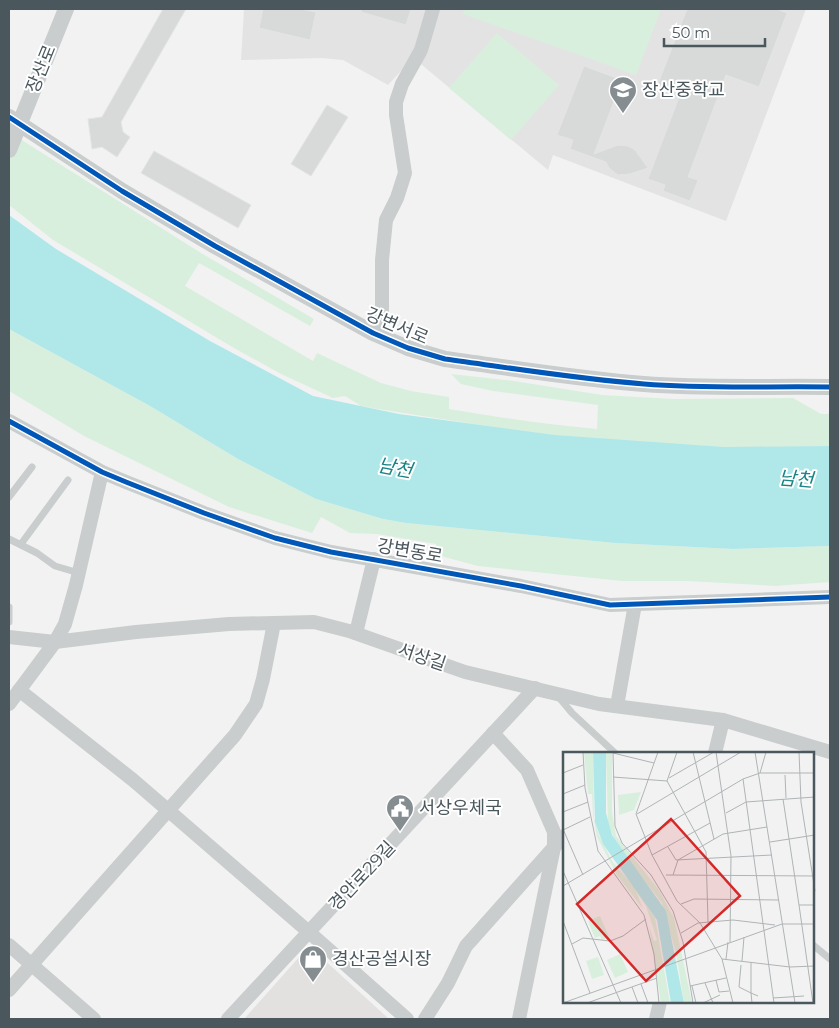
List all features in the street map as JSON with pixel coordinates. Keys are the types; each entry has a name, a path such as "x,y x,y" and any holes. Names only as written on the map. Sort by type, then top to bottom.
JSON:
{"street":[{"name":"장산로","path":"9,150 14,124 66,9"},
{"path":"374,333 382,314 382,260 386,220 397,198 405,173 396,115 396,102 402,84 421,50 433,9"},
{"name":"강변서로","path":"14,124 214,246 374,333 408,348 445,359 589,379 645,384 704,386 830,387"},
{"name":"강변동로","path":"9,421 102,472 204,513 275,538 331,552 374,558 610,605 830,597"},
{"path":"9,704 66,624 102,472"},
{"path":"356,633 374,558"},
{"path":"617,706 635,604"},
{"name":"서상길","path":"9,637 55,642 136,632 229,624 314,622 356,633 465,672 599,704 723,720 830,752"},
{"path":"9,990 235,735 256,704 266,670 274,623"},
{"name":"경안로29길","path":"228,1019 535,688"},
{"path":"19,690 133,780 310,932 407,1019"},
{"path":"715,752 723,720"},
{"path":"493,733 527,770 554,832 554,847 520,1019"},
{"path":"425,1019 448,982 466,946 563,837"},
{"path":"9,945 94,1019"},
{"path":"656,1019 660,1003"}],"lane":[{"path":"9,498 32,467"},
{"path":"21,544 68,480"},
{"path":"9,539 21,544 55,566 79,573"},
{"path":"9,607 9,622"},
{"path":"556,693 572,713 614,752"},
{"path":"814,946 830,959"}],"shaded area":[{"name":"장산중학교","path":"244,9 806,9 726,221 553,155 548,170 416,60 417,54 388,85 343,60 321,58 241,60"},
{"name":"경산공설시장","path":"309,946 389,1019 244,1019"}],"green space":[{"path":"465,9 661,9 636,75 463,14"},
{"path":"497,33 559,85 511,140 449,88"},
{"path":"9,132 201,253 314,319 310,326 199,263 185,286 313,361 317,353 381,383 411,391 449,397 449,409 541,423 597,429 598,405 493,391 461,384 451,374 514,381 602,395 674,399 793,398 821,414 830,414 830,447 705,447 610,442 512,430 378,409 361,406 345,396 333,398 281,374 234,348 53,240 9,205"},
{"path":"9,329 150,406 238,459 316,499 383,519 406,523 615,543 733,549 830,546 830,582 775,586 688,581 622,581 478,566 437,555 436,544 377,534 350,533 321,517 312,533 229,507 84,436 9,391"}],"water":[{"name":"남천","path":"9,215 56,249 210,341 313,396 399,414 555,435 724,447 830,446 830,546 733,549 615,543 406,523 383,519 316,499 238,459 150,406 9,329"}],"building":[{"path":"163,9 186,9 121,122 123,132 130,137 117,157 102,147 92,149 88,119 102,117"},
{"path":"263,9 300,9 316,12 310,40 259,28"},
{"path":"361,9 411,9 406,25 361,12"},
{"path":"687,9 777,9 787,13 759,87 726,75 688,177 698,180 690,201 663,191 665,185 648,179 681,92 658,84"},
{"path":"584,66 622,80 594,154 618,145 628,146 635,150 648,168 630,174 618,175 609,168 606,162 570,149 573,140 557,135"},
{"path":"327,105 348,117 311,176 291,164"},
{"path":"154,151 251,205 238,228 141,173"}],"cycle path":[{"path":"9,117 122,191 215,246 373,333 408,348 445,359 619,382 667,386 830,387"},
{"path":"9,421 102,472 126,482 204,513 275,538 331,552 521,586 610,605 830,597"}],"place":[{"name":"장산중학교","path":"623,114"},
{"name":"서상우체국","path":"400,832"},
{"name":"경산공설시장","path":"313,983"}]}
